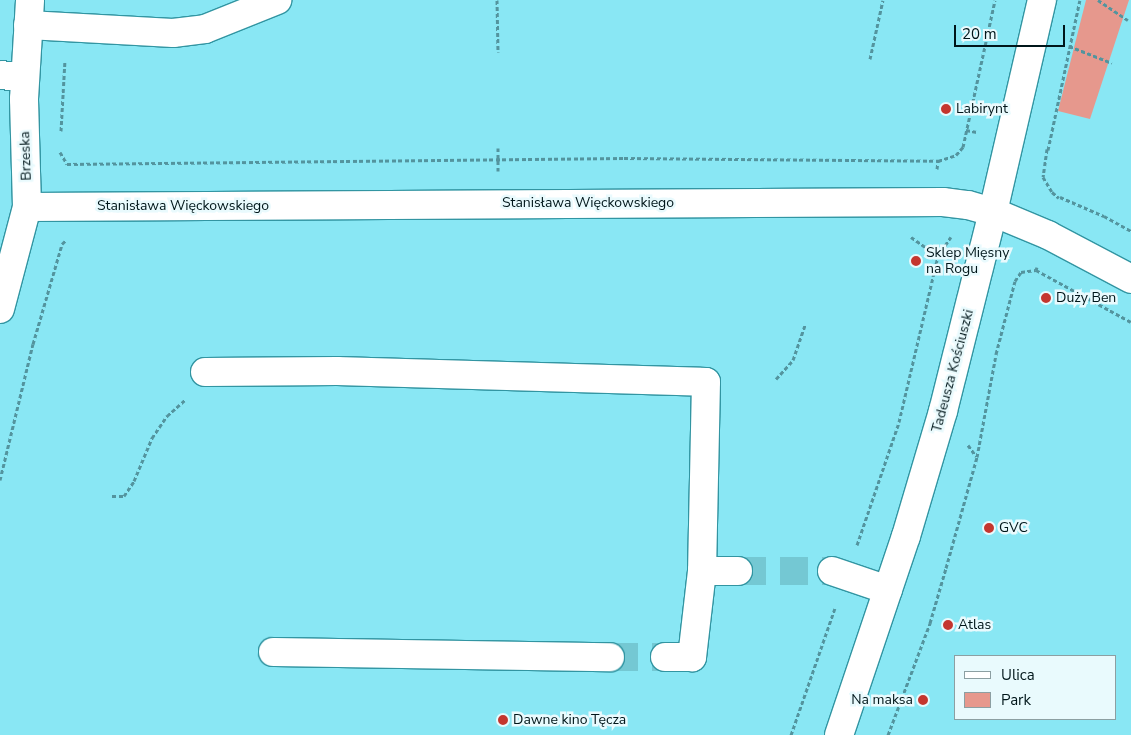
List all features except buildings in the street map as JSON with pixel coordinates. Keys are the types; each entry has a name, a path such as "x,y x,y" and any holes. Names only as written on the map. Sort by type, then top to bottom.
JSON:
{"street":[{"path":"29,13 67,27 174,33 206,29 276,0"},
{"name":"Tadeusza Kościuszki","path":"839,735 888,590 941,419 993,212 1042,0"},
{"name":"Brzeska","path":"0,309 27,207 24,99 13,76 29,13"},
{"name":"Stanisława Więckowskiego","path":"27,207 930,201 968,205 993,212 1048,235 1131,280"},
{"path":"205,372 338,371 706,382 702,571 692,657 665,658"},
{"path":"702,571 738,571"},
{"path":"832,571 888,590"},
{"path":"273,652 610,657"}],"path":[{"path":"497,0 498,52"},
{"path":"870,59 883,0"},
{"path":"60,142 59,151 67,164 624,158 938,161 956,155 963,147 995,0"},
{"path":"1080,0 1043,177 1052,192 1060,197 1104,216 1131,231"},
{"path":"1098,0 1128,20"},
{"path":"60,134 67,27"},
{"path":"1069,46 1112,63"},
{"path":"966,130 977,132"},
{"path":"1042,148 1048,150"},
{"path":"937,169 938,161"},
{"path":"1058,203 1060,197"},
{"path":"856,548 899,422 938,256 921,242 904,234"},
{"path":"0,480 33,344 62,244 68,238"},
{"path":"1036,270 1040,258"},
{"path":"888,735 930,623 976,457 996,354 1015,281 1021,272 1036,270 1131,322"},
{"path":"776,379 792,360 805,325"},
{"path":"112,496 124,496 134,481 152,438 167,416 192,391 205,372"},
{"path":"791,735 838,600"}],"green space":[{"path":"1086,0 1129,0 1090,119 1058,111"}],"tunnel":[{"path":"738,571 832,571"},
{"path":"610,657 665,657"}],"place":[{"name":"Labirynt","path":"946,109"},
{"name":"Sklep Mięsny na Rogu","path":"916,261"},
{"name":"Duży Ben","path":"1046,298"},
{"name":"GVC","path":"989,528"},
{"name":"Atlas","path":"948,625"},
{"name":"Na maksa","path":"923,700"},
{"name":"Dawne kino Tęcza","path":"503,720"}]}
